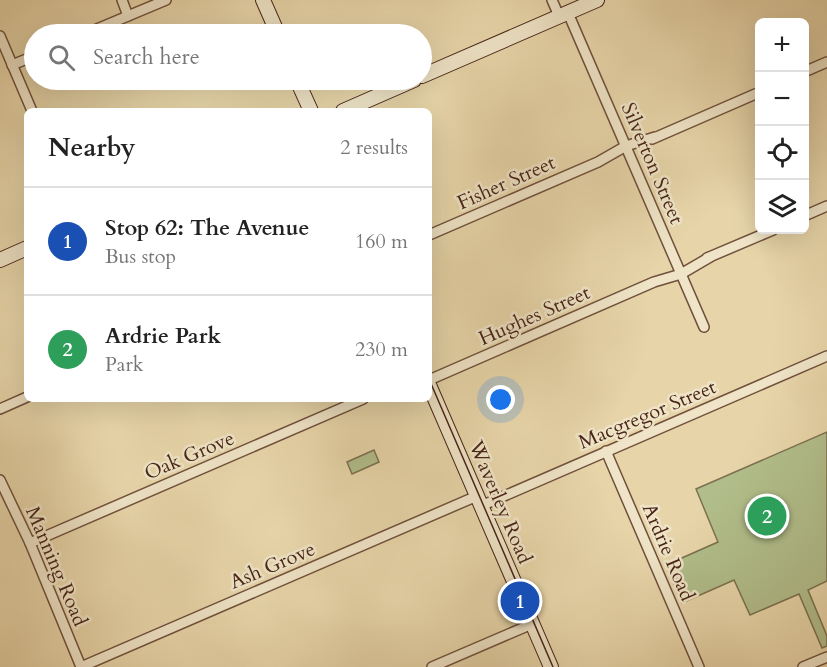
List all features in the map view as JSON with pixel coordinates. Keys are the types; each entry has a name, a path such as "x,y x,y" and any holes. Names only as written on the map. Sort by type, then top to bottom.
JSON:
{"main road":[{"path":"264,0 274,24"},
{"path":"432,72 597,0"},
{"path":"302,90 310,108"},
{"path":"350,108 391,90"},
{"path":"0,260 24,249"},
{"name":"Waverley Road","path":"432,392 551,667"}],"street":[{"path":"122,0 128,16"},
{"path":"109,24 166,0"},
{"name":"Silverton Street","path":"552,0 564,14 627,149 704,327"},
{"path":"0,36 31,108"},
{"path":"12,65 24,60"},
{"path":"809,70 827,62"},
{"name":"Fisher Street","path":"432,234 755,94"},
{"path":"809,214 827,206"},
{"name":"Hughes Street","path":"432,379 764,234"},
{"name":"Macgregor Street","path":"479,501 606,451 827,356"},
{"path":"0,409 24,399"},
{"name":"Oak Grove","path":"30,543 356,402"},
{"name":"Ardrie Road","path":"606,451 699,667"},
{"name":"Manning Road","path":"0,480 30,543 81,667"},
{"name":"Ash Grove","path":"81,667 479,501"},
{"path":"432,667 532,624"},
{"path":"803,667 827,657"}],"green space":[{"path":"827,432 827,581 808,590 827,636 827,646 822,648 799,594 750,615 734,580 682,603 666,565 718,542 696,489"},
{"path":"374,450 379,462 352,474 347,462"}],"tram line":[{"path":"432,386 553,667"}],"place":[{"name":"Ardrie Park","path":"767,516"},
{"name":"Stop 62: The Avenue","path":"520,601"}]}
